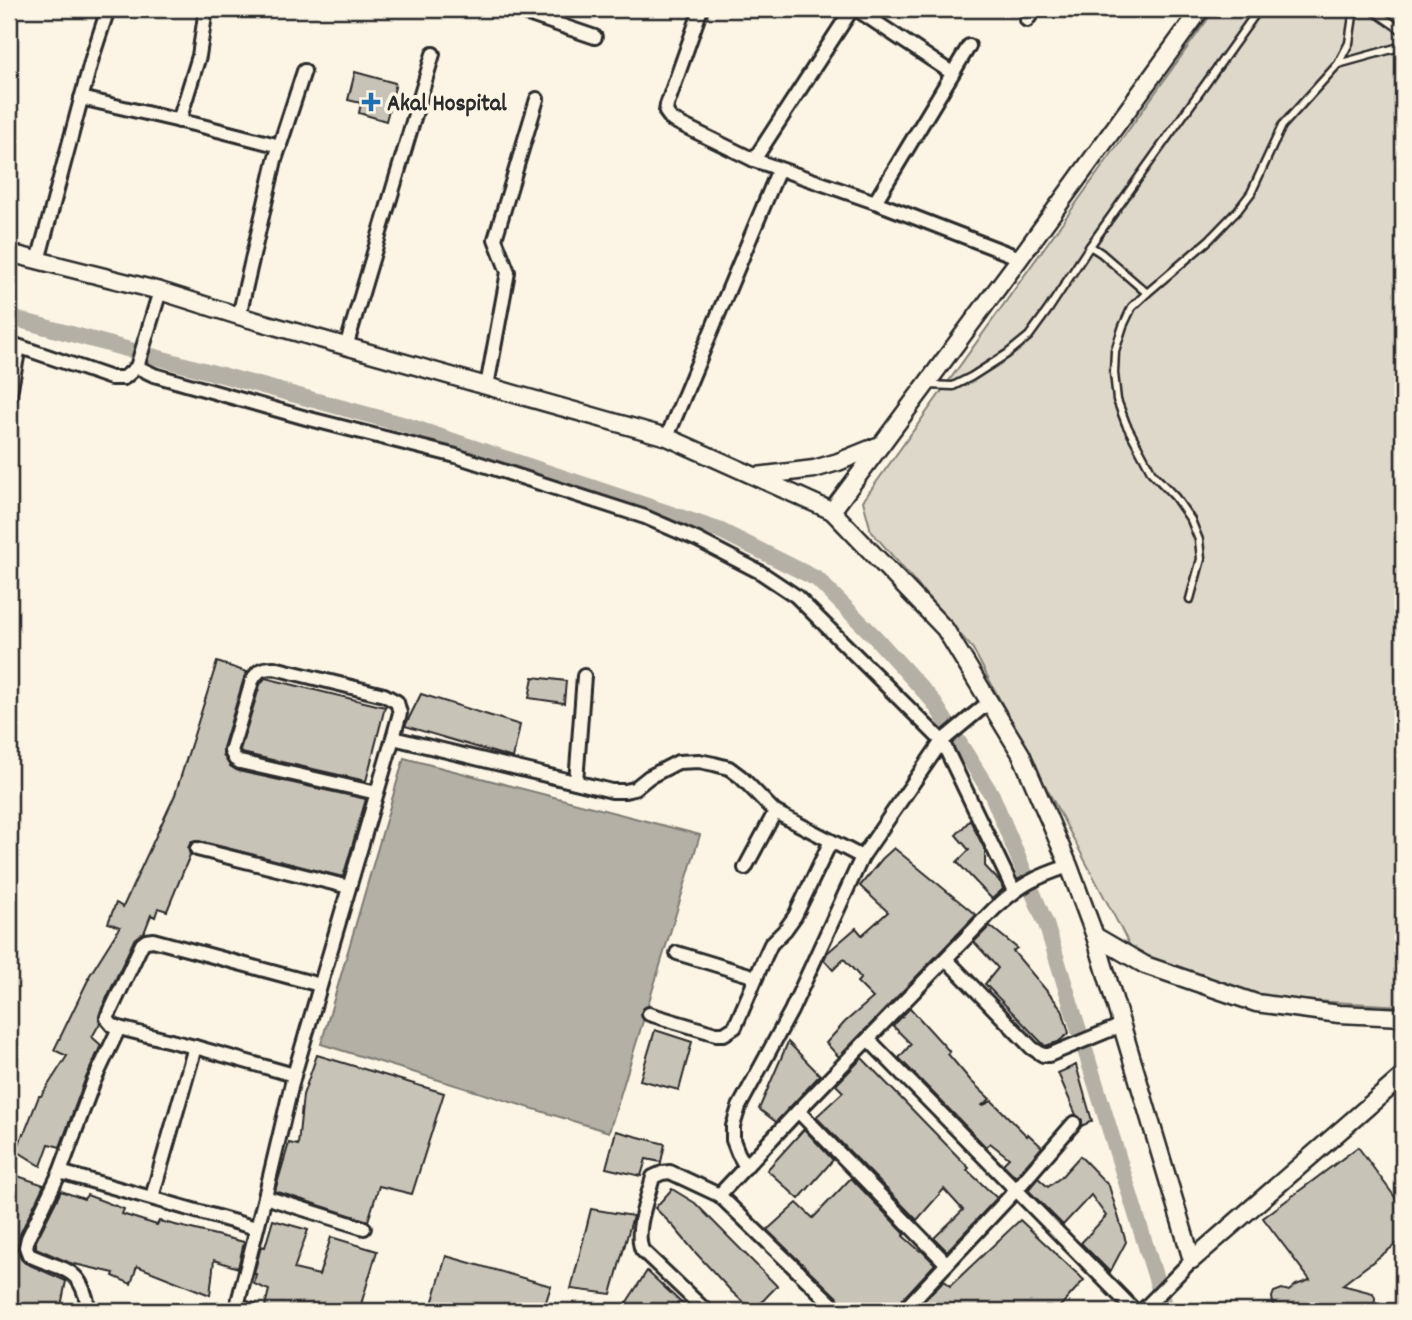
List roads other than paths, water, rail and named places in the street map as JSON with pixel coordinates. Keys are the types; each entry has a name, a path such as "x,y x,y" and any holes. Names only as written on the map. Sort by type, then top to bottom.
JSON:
{"street":[{"path":"38,261 80,98 108,9"},
{"path":"179,121 199,56 206,9"},
{"path":"513,9 595,37"},
{"path":"701,9 667,105 666,112 672,120 754,160 1020,258"},
{"path":"754,160 854,9 952,73"},
{"path":"1027,20 1035,9"},
{"path":"832,511 1200,9"},
{"path":"874,202 969,46"},
{"path":"346,347 433,54"},
{"path":"239,317 279,146 304,71"},
{"path":"80,98 279,146"},
{"path":"486,386 508,271 495,239 537,99"},
{"path":"667,438 779,169"},
{"path":"9,253 160,291 239,317 667,438 832,511 945,629 1021,754 1069,866 1095,936 1192,1259"},
{"path":"9,398 14,345 111,378 124,378 138,362 160,291"},
{"path":"138,362 154,374 306,418 456,457 645,517 698,540 760,572 796,596 946,738 955,771 1018,889"},
{"path":"755,476 814,469 882,444"},
{"path":"253,1311 235,1309 294,1075 377,793 400,713 397,702 384,695 274,668 257,672 231,751 235,759 377,793"},
{"path":"576,782 584,676"},
{"path":"746,1167 733,1140 733,1126 739,1107 791,1011 862,857 946,738 989,702"},
{"path":"393,737 612,791 625,792 634,789 649,777 678,762 699,761 729,768 775,812 862,857"},
{"path":"746,868 775,812"},
{"path":"649,1014 716,1034 724,1034 735,1027 771,944 795,916 831,841"},
{"path":"197,849 349,887"},
{"path":"719,1195 797,1111 1018,889 1045,874 1069,866"},
{"path":"1095,936 1144,965 1256,1003 1339,1014 1403,1017"},
{"path":"294,1075 119,1028 110,1024 107,1019 142,944 152,940 320,985"},
{"path":"677,953 756,977"},
{"path":"946,959 1032,1048 1043,1055 1078,1044 1122,1025"},
{"path":"89,1311 82,1283 72,1273 29,1255 26,1247 60,1172 93,1083 119,1028"},
{"path":"869,1040 1135,1311"},
{"path":"152,1197 195,1047"},
{"path":"1142,1311 1192,1259 1403,1076"},
{"path":"797,1111 947,1264"},
{"path":"903,1311 1016,1190 1074,1123"},
{"path":"60,1172 256,1228"},
{"path":"706,1311 642,1250 638,1241 653,1177 662,1173 670,1172 719,1195 839,1311"},
{"path":"265,1197 364,1228"}],"lane":[{"path":"925,386 953,386 962,382 1007,354 1028,336 1259,9"},
{"path":"1190,599 1201,559 1199,540 1191,520 1175,497 1152,473 1126,424 1117,400 1115,351 1132,307 1209,240 1251,192 1282,126 1338,64 1349,43 1354,9"},
{"path":"1371,9 1403,32"},
{"path":"1338,64 1403,47"},
{"path":"1090,246 1147,293"}],"waterway":[{"path":"9,317 409,426 719,530 817,579 933,701 992,795 1046,924 1166,1311"}],"place":[{"name":"Akal Hospital","path":"371,102"}]}
